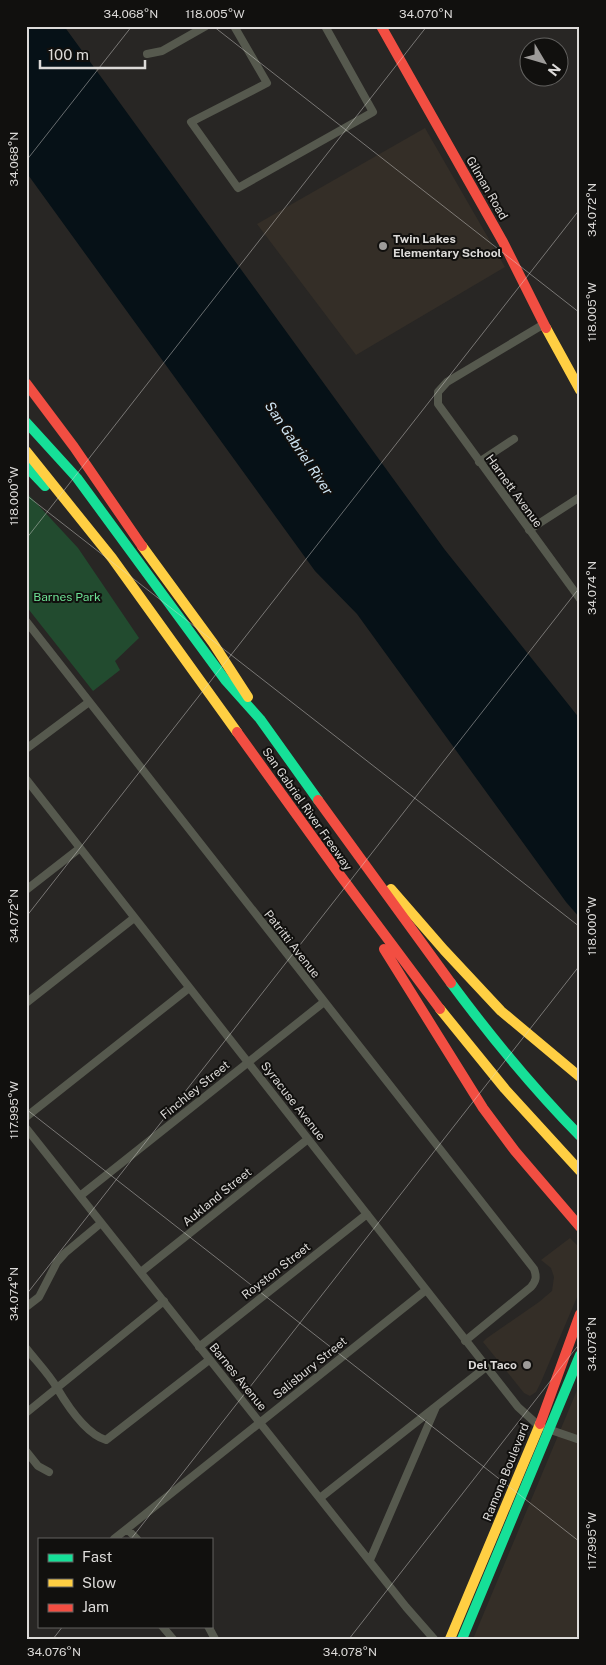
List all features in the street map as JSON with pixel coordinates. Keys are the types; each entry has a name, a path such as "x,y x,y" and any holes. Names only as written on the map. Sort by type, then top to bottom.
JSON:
{"main road":[{"name":"Gilman Road","path":"381,26 503,242 580,390"},
{"path":"26,383 49,412 235,674 260,718"},
{"path":"26,394 65,436"},
{"name":"San Gabriel River Freeway","path":"26,422 77,478 226,680 260,718 326,812 484,1028 544,1098 580,1136"},
{"name":"San Gabriel River Freeway","path":"26,451 64,495 133,585 332,866 466,1044 517,1105 580,1171"},
{"path":"26,466 133,585"},
{"path":"326,812 444,950 502,1011 580,1077"},
{"path":"332,866 483,1108 515,1151 580,1227"},
{"name":"Ramona Boulevard","path":"450,1639 539,1426 580,1314"},
{"name":"Ramona Boulevard","path":"462,1639 580,1355"}],"street":[{"path":"147,54 162,51 206,26"},
{"path":"234,26 267,83 191,122 238,188 373,112 324,26"},
{"name":"Harnett Avenue","path":"544,324 447,382 438,392 438,404 580,599"},
{"path":"479,462 514,439"},
{"path":"528,530 580,497"},
{"name":"Patritti Avenue","path":"26,621 534,1269 536,1281 523,1295 465,1341"},
{"path":"26,749 89,702"},
{"name":"Syracuse Avenue","path":"26,779 518,1407 539,1426 580,1440"},
{"path":"26,890 80,848"},
{"path":"26,1003 134,918"},
{"path":"26,1117 189,988"},
{"name":"Finchley Street","path":"80,1196 324,1002"},
{"name":"Barnes Avenue","path":"26,1128 406,1607 434,1639"},
{"name":"Aukland Street","path":"140,1272 308,1138"},
{"name":"Royston Street","path":"199,1347 367,1214"},
{"path":"26,1307 38,1297 57,1262 100,1223"},
{"name":"Salisbury Street","path":"115,1538 426,1290"},
{"path":"26,1412 164,1301"},
{"path":"26,1348 90,1432 106,1440 209,1360"},
{"path":"320,1498 486,1367"},
{"path":"370,1560 437,1405"},
{"path":"26,1451 38,1466 49,1472"},
{"path":"127,1529 136,1538"},
{"path":"164,1628 173,1639"}],"shaded area":[{"name":"Twin Lakes Elementary School","path":"425,128 505,267 356,355 257,224"},
{"path":"570,1238 580,1248 580,1290 541,1382 536,1392 530,1396 524,1393 483,1342 552,1291 554,1277 551,1268 541,1260"},
{"path":"580,1383 580,1639 473,1639"}],"green space":[{"name":"Barnes Park","path":"26,492 78,548 139,638 115,661 120,670 93,691 26,606"}],"water":[{"name":"San Gabriel River","path":"26,26 64,26 445,550 580,719 580,918 566,902 357,614 315,571 26,172"}],"traffic: fast":[{"path":"26,422 77,478 226,681 260,719 318,800"},
{"path":"26,466 45,486"},
{"path":"451,983 513,1062 580,1136"},
{"path":"462,1639 580,1355"}],"traffic: slow":[{"path":"546,328 580,390"},
{"path":"26,451 112,558 237,732"},
{"path":"142,546 213,643 248,697"},
{"path":"391,889 501,1011 580,1077"},
{"path":"440,1009 505,1089 580,1171"},
{"path":"450,1639 540,1424"}],"traffic: jam":[{"path":"381,26 503,242 546,328"},
{"path":"26,383 74,447 142,546"},
{"path":"237,732 440,1009"},
{"path":"318,800 451,983"},
{"path":"384,949 483,1108 515,1151 580,1227"},
{"path":"540,1424 580,1314"}],"place":[{"name":"Twin Lakes Elementary School","path":"383,246"},
{"name":"Del Taco","path":"527,1365"}]}
